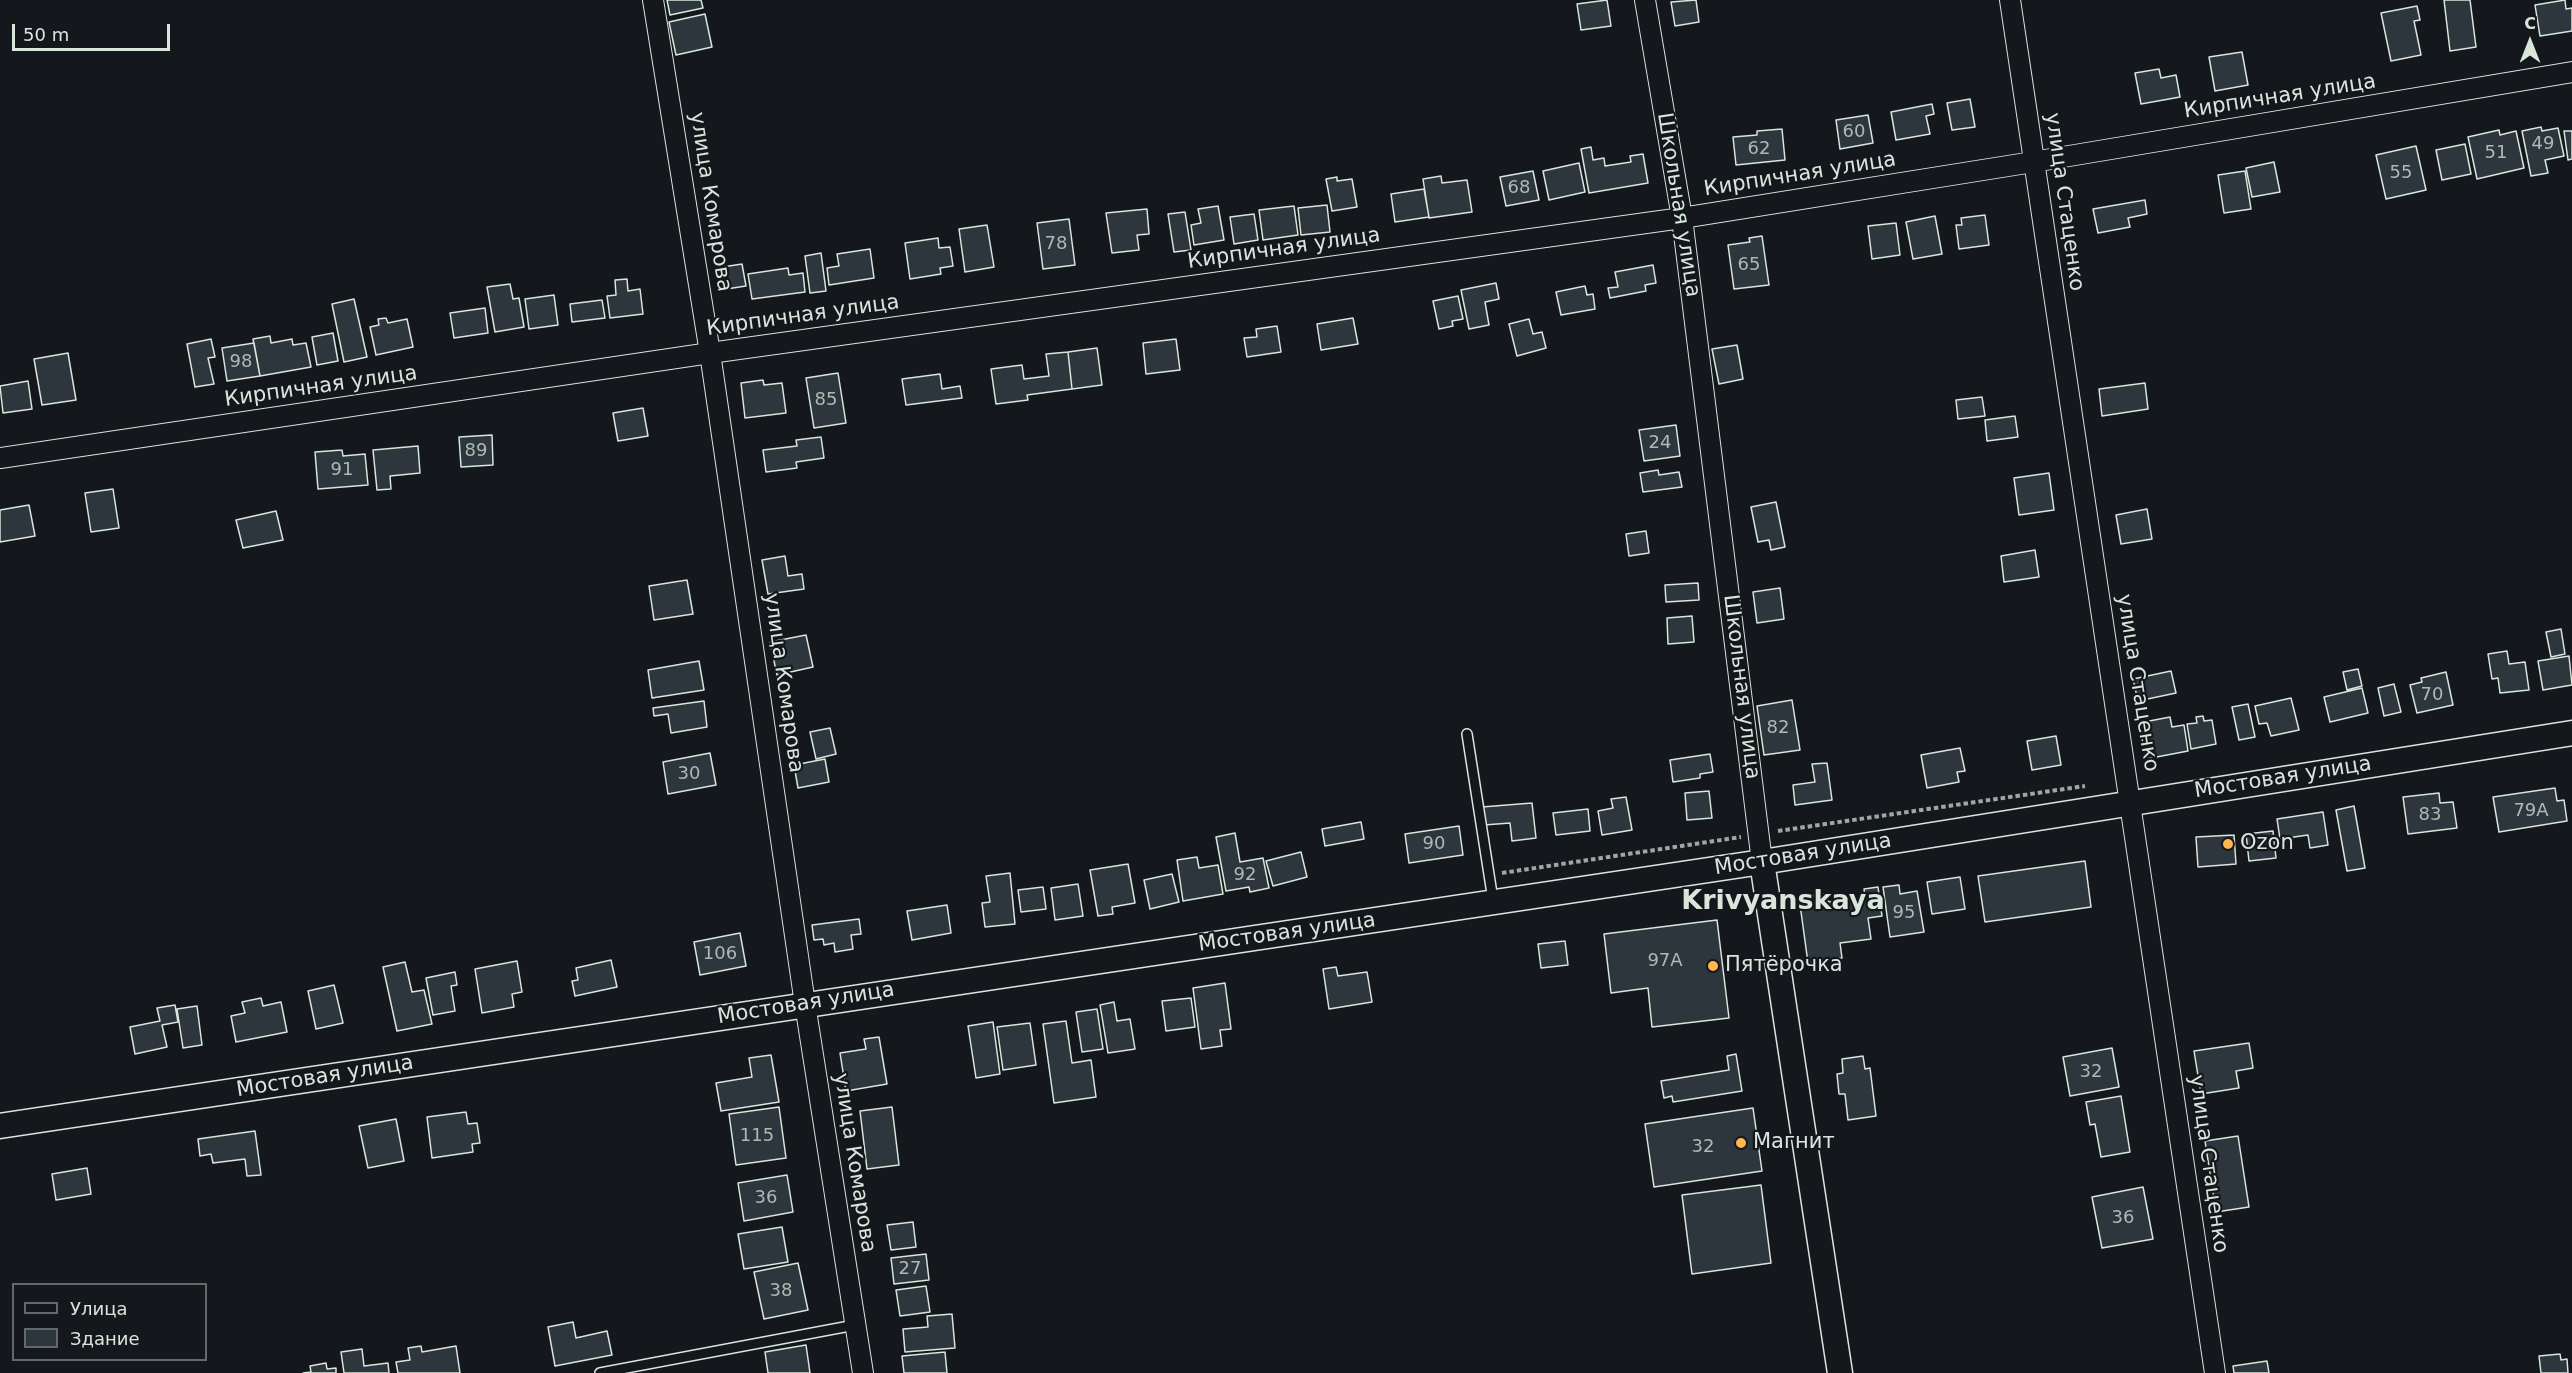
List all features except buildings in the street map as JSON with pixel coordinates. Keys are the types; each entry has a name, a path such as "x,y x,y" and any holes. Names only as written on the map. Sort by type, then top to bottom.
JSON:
{"street":[{"name":"улица Комарова","path":"653,0 711,353 805,1004 863,1373"},
{"name":"Школьная улица","path":"1645,0 1682,218 1762,862 1840,1373"},
{"name":"улица Стаценко","path":"2010,0 2215,1373"},
{"name":"Кирпичная улица","path":"0,458 711,353 1682,218 2572,72"},
{"name":"Мостовая улица","path":"0,1126 1762,862 2572,733"}],"lane":[{"path":"1467,734 1493,902"},
{"path":"600,1373 855,1325"}],"path":[{"path":"1488,875 2091,785"}],"place":[{"name":"Ozon","path":"2228,844"},
{"name":"Пятёрочка","path":"1713,966"},
{"name":"Магнит","path":"1741,1143"}],"district":[{"name":"Krivyanskaya","path":"1783,902"}]}
